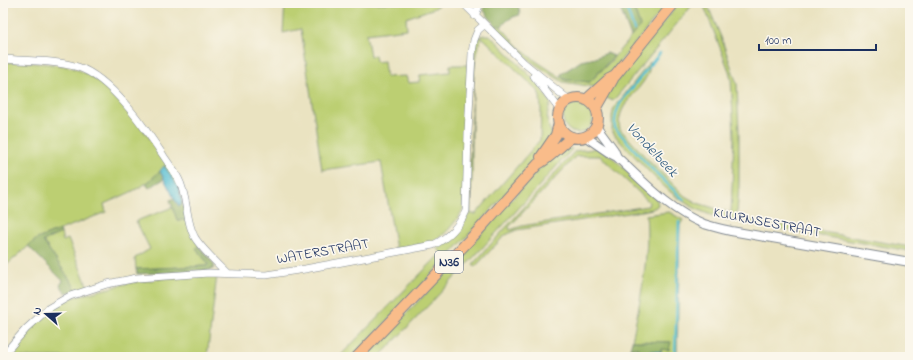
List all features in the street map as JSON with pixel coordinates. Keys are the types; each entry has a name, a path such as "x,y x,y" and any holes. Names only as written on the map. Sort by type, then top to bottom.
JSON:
{"main road":[{"path":"596,109 613,82 615,76 674,3"},
{"path":"586,100 609,79 615,76"},
{"path":"559,123 562,130 566,134 572,137 586,137 597,127 598,115 596,109 590,102 578,98 569,100 560,110"},
{"name":"N36","path":"538,164 556,135 560,110"},
{"name":"N36","path":"357,357 472,238 538,164 572,137"}],"street":[{"path":"463,3 524,64 569,100"},
{"path":"475,16 480,3"},
{"name":"WATERSTRAAT","path":"3,356 26,329 49,308 70,296 107,284 137,278 226,272 266,275 433,245 442,241 462,219 466,211 472,53 474,40 478,30 484,25"},
{"path":"3,59 62,64 79,67 95,76 110,88 126,105 149,134 178,178 183,189 194,237 226,272"},
{"path":"524,64 560,110"},
{"name":"KUURNSESTRAAT","path":"597,127 614,150 617,157"},
{"name":"KUURNSESTRAAT","path":"586,137 617,157 671,206 706,225 762,237 910,262"}],"green space":[{"path":"285,3 441,3 435,8 406,18 407,29 366,34 370,56 375,55 376,62 384,61 386,77 406,76 408,83 419,82 420,75 450,72 450,65 468,65 463,210 449,229 436,240 396,249 381,162 322,170 301,29 283,33"},
{"path":"493,3 518,3 520,15 509,19 501,27 499,25 496,27 483,9 485,6"},
{"path":"618,3 632,3 640,26 631,37"},
{"path":"632,3 668,3 608,76 594,87 563,82 530,61 496,27 499,25 524,52 565,80 590,82 609,63 640,26"},
{"path":"679,3 694,3 613,101 605,97 616,82"},
{"path":"707,4 721,37 737,84 739,186 737,214 736,219 733,221 705,213 681,200 649,172 621,143 612,131 612,116 614,108 650,62 648,74 644,81 624,106 619,121 620,129 651,163 685,196 697,203 731,213 734,136 731,79 704,6"},
{"path":"490,35 540,86 551,103 548,111 548,119 549,127 553,135 542,153 528,170 445,261 352,357 339,357 441,253 438,248 459,229 469,214 469,181 475,44 479,37","holes":["482,37 538,91 541,110 540,140 476,214 471,214 472,124 475,62"]},
{"path":"607,53 614,56 590,82 566,80 561,77 561,74 581,61 595,58"},
{"path":"3,62 38,63 65,66 87,74 101,83 126,108 167,163 153,178 146,183 131,192 104,204 106,212 37,239 3,268"},
{"path":"578,103 589,107 593,118 589,129 578,133 567,129 563,118 567,107"},
{"path":"565,147 572,149 477,254 404,331 379,357 364,357 440,279 550,157"},
{"path":"596,147 611,156 657,200 658,205 652,209 642,211 516,230 504,236 475,267 473,264 574,152","holes":["576,156 600,156 649,202 648,206 522,226 510,230 509,227"]},
{"path":"167,163 177,179 187,220 177,220 170,200 174,198 179,206 173,179 164,166"},
{"path":"160,171 164,179 149,188 146,184"},
{"path":"173,207 177,220 187,220 199,246 196,249 208,263 207,266 136,269 135,258 150,249 136,221"},
{"path":"669,212 683,220 680,225 677,357 661,357 661,349 671,342 632,341 641,294 647,246 646,215"},
{"path":"741,218 910,247 910,251 740,222"},
{"path":"60,230 61,233 43,241 77,290 66,293 60,285 63,281 28,246 37,239"},
{"path":"61,233 63,241 68,239 88,287 77,290 43,241"},
{"path":"199,246 214,264 214,268 211,270 137,274 136,269 207,266 208,263 196,249"},
{"path":"217,275 207,357 7,357 11,349 49,311 70,298 129,283 166,278"},
{"path":"632,341 671,342 669,350 661,349 661,352 651,352 647,353 644,357 640,357 639,348 630,348"},
{"path":"630,348 639,348 640,357 627,357"}],"water":[{"path":"164,166 179,189 181,205 179,206 160,171"},
{"path":"648,352 661,352 661,357 644,357"}],"waterway":[{"name":"Vondelbeek","path":"625,3 634,30"},
{"name":"Vondelbeek","path":"660,53 621,102 616,115 615,128 650,167 684,200"},
{"name":"Vondelbeek","path":"675,357 679,222"}]}
